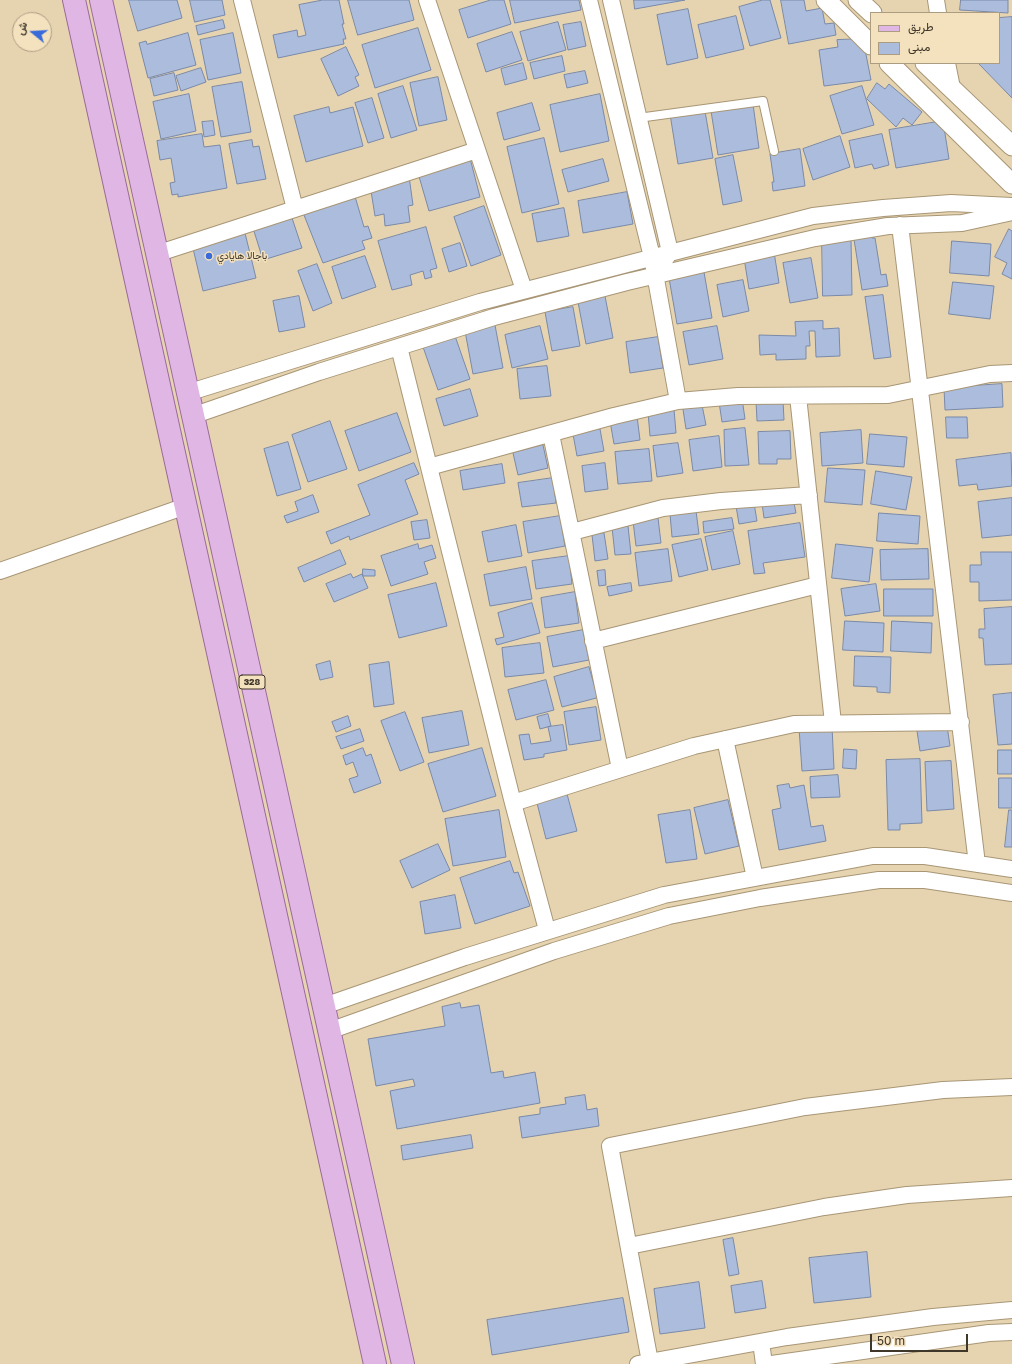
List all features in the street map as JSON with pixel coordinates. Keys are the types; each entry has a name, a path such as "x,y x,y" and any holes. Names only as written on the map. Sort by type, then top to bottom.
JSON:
{"main road":[{"path":"74,0 375,1364"},
{"name":"328","path":"101,0 156,254 403,1364"}],"street":[{"path":"242,0 295,209"},
{"path":"427,0 524,290"},
{"path":"589,0 652,257 654,275 678,401"},
{"path":"611,0 670,252 654,275"},
{"path":"826,0 870,44"},
{"path":"858,0 871,12"},
{"path":"936,0 938,12"},
{"path":"890,64 1012,184"},
{"path":"926,64 1012,146"},
{"path":"947,64 952,88"},
{"path":"156,254 477,150"},
{"path":"187,393 480,302 813,216 951,203 1012,206"},
{"path":"192,416 319,372 494,317 654,275 815,238 900,226 962,223 1012,212"},
{"path":"900,226 977,864"},
{"path":"399,347 513,803 547,930"},
{"path":"430,467 678,401 738,396 888,395 990,374 1012,373"},
{"path":"798,396 833,723"},
{"path":"551,434 620,770"},
{"path":"572,532 663,508 721,501 809,495"},
{"path":"0,571 186,506"},
{"path":"593,641 818,585"},
{"path":"513,803 694,746 794,724 961,722"},
{"path":"725,739 755,878"},
{"path":"324,1006 547,930 664,895 873,856 925,856 1012,869"},
{"path":"330,1031 554,951 670,916 760,898 879,880 925,880 1012,893"},
{"path":"1012,1086 943,1090 805,1107 610,1146 629,1246 644,1363 787,1338 933,1317 1012,1310"},
{"path":"629,1246 824,1207 907,1195 1012,1188"},
{"path":"772,1364 989,1333 1012,1332"},
{"path":"787,1338 790,1362"},
{"path":"761,1342 764,1364"}],"lane":[{"path":"638,118 763,101 774,151"}],"building":[{"path":"129,0 177,0 182,18 138,31"},
{"path":"190,0 222,0 225,15 195,22"},
{"path":"323,0 339,0 344,24 342,24 346,39 343,39 344,44 278,58 273,35 297,30 298,37 306,35 299,5"},
{"path":"348,0 409,0 414,20 358,35"},
{"path":"491,0 504,0 511,24 468,38 459,10"},
{"path":"510,0 579,0 581,10 515,23"},
{"path":"634,0 685,0 635,9"},
{"path":"763,0 770,0 781,38 750,46 739,7"},
{"path":"781,0 804,0 806,11 822,8 825,24 834,23 836,35 789,44"},
{"path":"961,0 1008,0 1008,13 960,10"},
{"path":"688,9 698,58 667,65 657,15"},
{"path":"736,16 744,49 706,58 698,25"},
{"path":"1012,17 1012,98 979,64 1000,64 1000,18"},
{"path":"223,20 225,28 198,35 196,26"},
{"path":"558,22 566,50 528,61 520,32"},
{"path":"581,22 586,46 568,50 563,25"},
{"path":"418,28 431,70 375,88 362,45"},
{"path":"512,32 522,60 486,72 477,44"},
{"path":"188,33 196,65 148,78 139,43 146,41 147,44"},
{"path":"233,33 241,73 208,80 200,40"},
{"path":"863,39 871,80 824,86 819,50 838,47 837,40"},
{"path":"346,47 359,75 355,77 359,86 338,96 321,59"},
{"path":"562,56 565,71 534,79 530,63"},
{"path":"523,63 527,79 505,85 501,69"},
{"path":"201,68 206,82 181,91 176,76"},
{"path":"585,71 588,83 567,88 564,75"},
{"path":"174,73 178,90 154,96 150,79"},
{"path":"438,77 447,120 419,126 410,83"},
{"path":"242,82 251,132 221,137 212,87"},
{"path":"877,83 885,89 889,84 922,112 912,125 903,118 896,127 867,99"},
{"path":"403,86 417,130 391,138 378,94"},
{"path":"862,86 874,125 842,134 830,96"},
{"path":"189,94 196,131 161,139 153,102"},
{"path":"600,94 609,141 560,152 550,105"},
{"path":"372,98 384,138 368,143 355,103"},
{"path":"532,103 540,130 504,140 497,113"},
{"path":"753,104 759,148 718,155 711,111"},
{"path":"329,107 330,113 353,107 363,146 306,162 294,116"},
{"path":"705,111 713,158 678,164 670,114"},
{"path":"213,121 215,135 204,137 202,122"},
{"path":"943,121 949,159 896,168 889,130"},
{"path":"202,134 204,147 220,145 227,188 178,197 178,194 172,195 170,183 175,182 171,158 160,160 157,141"},
{"path":"882,134 889,165 874,169 872,164 855,168 849,141"},
{"path":"840,136 850,167 813,180 803,149"},
{"path":"544,138 559,204 522,213 507,147"},
{"path":"252,140 253,147 259,146 266,179 237,184 229,144"},
{"path":"800,149 805,186 773,191 772,182 774,182 770,154"},
{"path":"733,155 742,201 723,205 715,159"},
{"path":"470,158 480,197 429,211 418,173"},
{"path":"603,159 609,181 568,192 562,170"},
{"path":"409,176 413,205 408,206 410,222 385,226 384,214 375,216 371,191 384,189 383,182"},
{"path":"627,192 633,224 583,233 578,201"},
{"path":"354,193 364,227 368,226 372,238 362,241 365,249 323,263 302,210"},
{"path":"484,206 501,255 471,266 454,217"},
{"path":"564,208 569,236 537,242 532,214"},
{"path":"291,215 302,248 263,260 253,228"},
{"path":"426,227 437,268 430,270 432,277 425,279 423,271 410,275 412,285 392,290 378,241"},
{"path":"244,229 256,278 203,291 192,244"},
{"path":"1009,229 1012,231 1012,279 1002,274 1007,263 995,257"},
{"path":"871,231 872,238 875,238 881,275 886,274 888,286 862,290 853,233"},
{"path":"822,239 851,239 852,295 823,296"},
{"path":"952,241 991,244 989,276 950,273"},
{"path":"460,243 467,266 449,272 442,249"},
{"path":"774,252 779,283 749,289 744,258"},
{"path":"365,256 376,287 342,299 332,267"},
{"path":"811,258 818,298 790,303 783,263"},
{"path":"317,264 332,303 313,311 298,271"},
{"path":"704,272 712,318 677,324 669,278"},
{"path":"743,280 749,311 723,317 717,285"},
{"path":"953,282 994,286 990,319 949,314"},
{"path":"883,295 891,357 874,359 865,297"},
{"path":"299,296 305,327 279,332 273,301"},
{"path":"605,296 613,338 586,344 578,302"},
{"path":"573,307 580,346 552,351 545,312"},
{"path":"823,321 823,329 839,328 840,356 816,357 815,331 809,331 810,346 806,346 806,359 776,360 776,354 760,355 759,335 796,336 795,322"},
{"path":"495,325 503,368 473,374 465,331"},
{"path":"540,326 548,359 512,368 505,335"},
{"path":"717,326 723,359 689,365 683,332"},
{"path":"454,333 470,379 438,390 422,344"},
{"path":"658,337 663,368 630,373 626,342"},
{"path":"547,366 551,396 520,399 517,369"},
{"path":"1002,384 1003,407 945,410 944,388"},
{"path":"470,389 478,416 444,426 436,399"},
{"path":"742,398 745,419 722,422 719,402"},
{"path":"701,400 706,425 686,429 682,403"},
{"path":"783,400 784,420 757,421 756,401"},
{"path":"674,409 676,433 650,436 648,412"},
{"path":"397,413 411,452 359,471 345,431"},
{"path":"637,416 640,440 614,444 610,421"},
{"path":"946,417 967,417 968,438 947,438"},
{"path":"330,421 347,469 308,482 292,435"},
{"path":"745,428 749,465 725,466 724,430"},
{"path":"600,429 604,451 577,456 573,434"},
{"path":"861,430 863,463 822,466 820,433"},
{"path":"790,431 791,459 777,459 777,464 759,464 758,432"},
{"path":"870,434 907,437 904,467 867,464"},
{"path":"719,436 722,467 693,471 689,440"},
{"path":"288,442 301,489 277,496 264,449"},
{"path":"678,443 683,473 657,477 653,446"},
{"path":"543,445 548,468 518,475 513,453"},
{"path":"649,449 652,481 618,484 615,452"},
{"path":"1011,453 1012,486 978,490 977,484 959,486 956,460"},
{"path":"414,463 419,474 405,480 418,514 350,540 349,536 331,544 326,532 370,515 358,485"},
{"path":"605,463 608,489 585,492 582,466"},
{"path":"502,464 505,483 463,490 460,471"},
{"path":"828,468 865,470 862,505 825,502"},
{"path":"876,471 912,477 906,510 871,504"},
{"path":"553,478 556,503 522,507 518,483"},
{"path":"313,495 319,512 287,523 284,516 298,511 295,502"},
{"path":"793,498 796,513 764,518 762,503"},
{"path":"1012,498 1012,535 982,538 978,502"},
{"path":"754,503 757,521 739,524 736,506"},
{"path":"696,511 699,534 672,537 670,514"},
{"path":"879,513 920,516 918,544 877,541"},
{"path":"560,516 565,546 528,553 523,522"},
{"path":"658,518 661,543 636,546 633,521"},
{"path":"732,518 734,529 704,533 703,522"},
{"path":"427,520 430,538 414,540 411,522"},
{"path":"800,523 805,557 763,563 765,573 754,574 748,531"},
{"path":"516,525 522,556 488,562 482,532"},
{"path":"628,526 631,554 615,555 612,527"},
{"path":"733,531 740,564 712,570 705,537"},
{"path":"604,533 608,559 595,561 592,535"},
{"path":"701,539 708,570 679,577 672,545"},
{"path":"418,544 419,549 432,545 436,558 424,562 428,574 391,586 381,556"},
{"path":"836,544 873,548 869,582 832,578"},
{"path":"668,549 672,581 639,586 635,553"},
{"path":"928,549 929,579 881,580 880,550"},
{"path":"340,550 346,564 304,582 298,568"},
{"path":"981,552 1012,552 1012,600 979,601 979,582 970,582 970,565 981,565"},
{"path":"569,556 572,584 536,589 532,561"},
{"path":"526,567 532,599 490,606 484,575"},
{"path":"363,569 375,570 375,576 363,576"},
{"path":"605,570 606,585 599,586 597,571"},
{"path":"351,574 353,578 362,574 368,588 334,602 326,584"},
{"path":"436,583 447,626 399,638 388,595"},
{"path":"631,583 632,591 609,596 607,587"},
{"path":"876,584 880,611 845,616 841,589"},
{"path":"884,589 933,589 933,616 884,616"},
{"path":"575,592 579,623 545,628 541,598"},
{"path":"532,603 540,633 497,645 495,639 504,637 498,613"},
{"path":"1012,607 1012,664 985,665 983,638 979,638 979,629 985,629 984,609"},
{"path":"845,621 884,623 883,652 843,650"},
{"path":"892,621 932,623 931,653 891,651"},
{"path":"583,630 589,660 553,667 547,637"},
{"path":"540,643 544,673 505,677 502,648"},
{"path":"855,656 891,657 890,693 877,692 877,687 854,686"},
{"path":"330,661 333,677 320,680 316,665"},
{"path":"389,662 394,704 374,707 369,665"},
{"path":"589,667 595,688 601,687 604,696 562,707 554,677"},
{"path":"546,680 554,710 516,720 508,690"},
{"path":"1012,693 1012,744 998,745 993,695"},
{"path":"596,707 601,740 569,745 564,712"},
{"path":"462,711 469,745 429,753 422,718"},
{"path":"405,712 424,762 400,771 381,721"},
{"path":"548,714 551,726 540,729 537,717"},
{"path":"348,716 351,726 336,732 332,722"},
{"path":"563,725 567,750 544,754 544,757 524,760 519,735 529,734 531,744 551,741 548,727"},
{"path":"832,726 834,769 802,771 799,728"},
{"path":"947,726 950,746 920,751 917,731"},
{"path":"360,729 364,741 341,749 336,737"},
{"path":"363,748 366,756 371,754 381,783 354,793 349,779 358,776 353,762 346,765 343,756"},
{"path":"482,748 496,796 443,812 428,764"},
{"path":"844,749 857,750 856,769 843,768"},
{"path":"998,750 1012,750 1012,774 998,774"},
{"path":"920,759 922,823 900,824 900,830 888,830 886,760"},
{"path":"951,761 954,809 927,811 925,762"},
{"path":"838,775 840,797 811,798 810,777"},
{"path":"999,778 1012,778 1012,808 999,808"},
{"path":"789,784 790,788 804,785 811,827 823,825 826,841 779,850 772,810 781,808 777,786"},
{"path":"567,794 577,831 546,839 537,803"},
{"path":"728,800 739,846 705,854 694,808"},
{"path":"499,810 506,857 453,866 445,819"},
{"path":"690,810 697,859 666,863 658,815"},
{"path":"1009,810 1012,810 1012,847 1005,847"},
{"path":"438,844 450,870 412,888 400,861"},
{"path":"510,861 514,873 518,872 530,906 475,924 460,878"},
{"path":"455,895 461,928 425,934 420,902"},
{"path":"460,1003 461,1008 479,1005 491,1073 503,1071 504,1078 535,1072 540,1103 397,1129 390,1091 415,1086 413,1079 376,1086 368,1039 445,1026 442,1007"},
{"path":"585,1095 587,1110 597,1108 599,1126 522,1138 519,1117 540,1114 540,1108 566,1104 565,1098"},
{"path":"471,1135 473,1148 403,1160 401,1146"},
{"path":"733,1238 739,1274 729,1276 723,1240"},
{"path":"867,1252 871,1297 814,1303 809,1258"},
{"path":"762,1281 766,1308 735,1313 731,1286"},
{"path":"699,1282 705,1328 660,1334 654,1289"},
{"path":"623,1298 629,1332 492,1355 487,1320"}],"place":[{"name":"باجالا هايادي","path":"209,256"}]}
